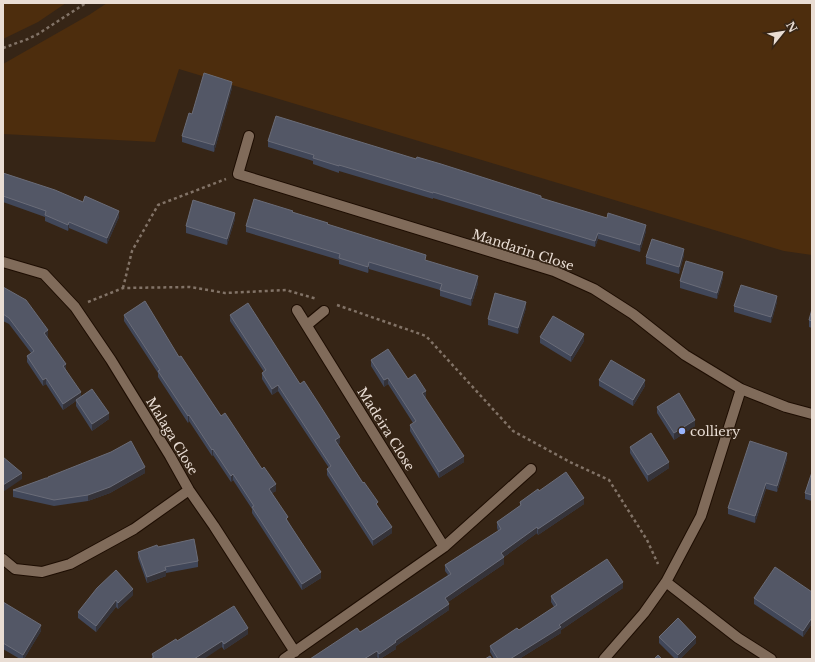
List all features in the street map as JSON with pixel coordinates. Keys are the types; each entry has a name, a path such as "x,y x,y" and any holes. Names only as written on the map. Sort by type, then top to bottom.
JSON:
{"street":[{"path":"238,174 249,136"},
{"name":"Mandarin Close","path":"238,174 554,271 594,289 633,314 685,354 741,389 786,407 812,414"},
{"name":"Malaga Close","path":"3,262 44,274 75,307 111,360 170,456 189,490 214,526 295,652"},
{"name":"Madeira Close","path":"297,310 444,547"},
{"path":"307,325 324,310"},
{"path":"604,659 644,613 666,582 701,516 741,389"},
{"path":"284,659 444,547 531,469"},
{"path":"3,559 15,569 42,572 70,564 134,529 189,490"},
{"path":"666,582 738,638 770,659"}],"path":[{"path":"3,48 38,34 86,3"},
{"path":"124,288 132,251 158,205 238,174"},
{"path":"75,307 124,288 190,287 225,293 286,290 319,300"},
{"path":"332,303 426,336 513,431 570,462 610,480 647,540 666,582"}],"shaded area":[{"path":"3,3 66,3 38,22 3,39"},
{"path":"107,3 812,3 812,255 784,251 179,69 155,142 3,134 3,64 89,15"}],"building":[{"path":"204,73 232,82 214,145 182,136 189,113 192,114"},
{"path":"276,116 416,159 417,157 441,164 541,196 541,198 607,218 608,213 646,225 640,245 598,233 595,241 433,192 313,158 314,155 268,141"},
{"path":"3,173 55,190 83,202 85,196 119,211 107,238 69,222 68,225 45,215 46,211 3,196"},
{"path":"254,199 426,255 425,260 478,276 471,299 440,290 442,284 369,262 368,267 339,258 340,254 246,226"},
{"path":"193,200 235,213 227,239 186,226"},
{"path":"652,239 684,249 679,267 646,257"},
{"path":"686,261 723,272 717,293 680,281"},
{"path":"741,285 777,296 771,317 734,306"},
{"path":"3,287 26,300 48,330 44,333 66,364 63,366 81,392 63,404 46,378 43,380 27,356 34,351 9,318 3,314"},
{"path":"495,293 526,302 518,328 488,319"},
{"path":"145,301 179,357 181,356 221,416 225,413 262,469 264,467 276,484 269,489 288,517 286,519 321,572 302,584 252,507 254,506 233,474 231,476 189,415 188,416 158,371 160,370 124,315"},
{"path":"248,303 300,384 304,381 319,404 340,437 335,440 363,483 364,482 378,502 376,504 392,527 373,540 327,469 331,466 278,385 272,389 262,373 266,370 230,315"},
{"path":"812,309 812,321 809,320"},
{"path":"553,316 584,334 571,356 540,337"},
{"path":"388,349 408,379 415,374 426,391 422,393 464,456 439,472 410,425 416,421 388,378 384,380 371,360"},
{"path":"611,360 645,380 633,400 599,380"},
{"path":"92,389 109,413 92,424 76,400"},
{"path":"679,393 695,420 674,433 657,407"},
{"path":"651,433 669,462 648,475 630,447"},
{"path":"131,441 145,467 110,487 88,495 54,500 13,490 48,478 111,452"},
{"path":"750,441 787,453 777,486 766,483 755,516 728,508"},
{"path":"3,457 22,473 3,485"},
{"path":"566,472 584,498 538,529 537,527 501,553 504,557 445,598 449,604 395,641 396,642 379,654 377,651 364,659 310,659 357,628 360,632 451,574 445,565 501,529 497,522 521,505 520,502"},
{"path":"812,472 812,495 805,493"},
{"path":"194,539 198,561 165,567 166,570 147,577 138,552 157,545 158,547"},
{"path":"607,559 623,582 559,625 561,627 510,659 498,659 490,646 517,628 519,630 557,605 551,596"},
{"path":"775,567 812,592 812,620 811,619 803,631 754,598"},
{"path":"116,570 133,589 118,603 116,600 96,626 78,612 97,588"},
{"path":"3,602 41,625 23,655 3,643"},
{"path":"234,606 248,628 224,644 222,641 194,659 151,659 154,657 152,654 176,639 177,641"},
{"path":"678,618 696,637 678,655 659,637"},
{"path":"658,655 662,659 654,659"},
{"path":"490,656 492,659 485,659"}],"place":[{"name":"colliery","path":"682,431"}]}
